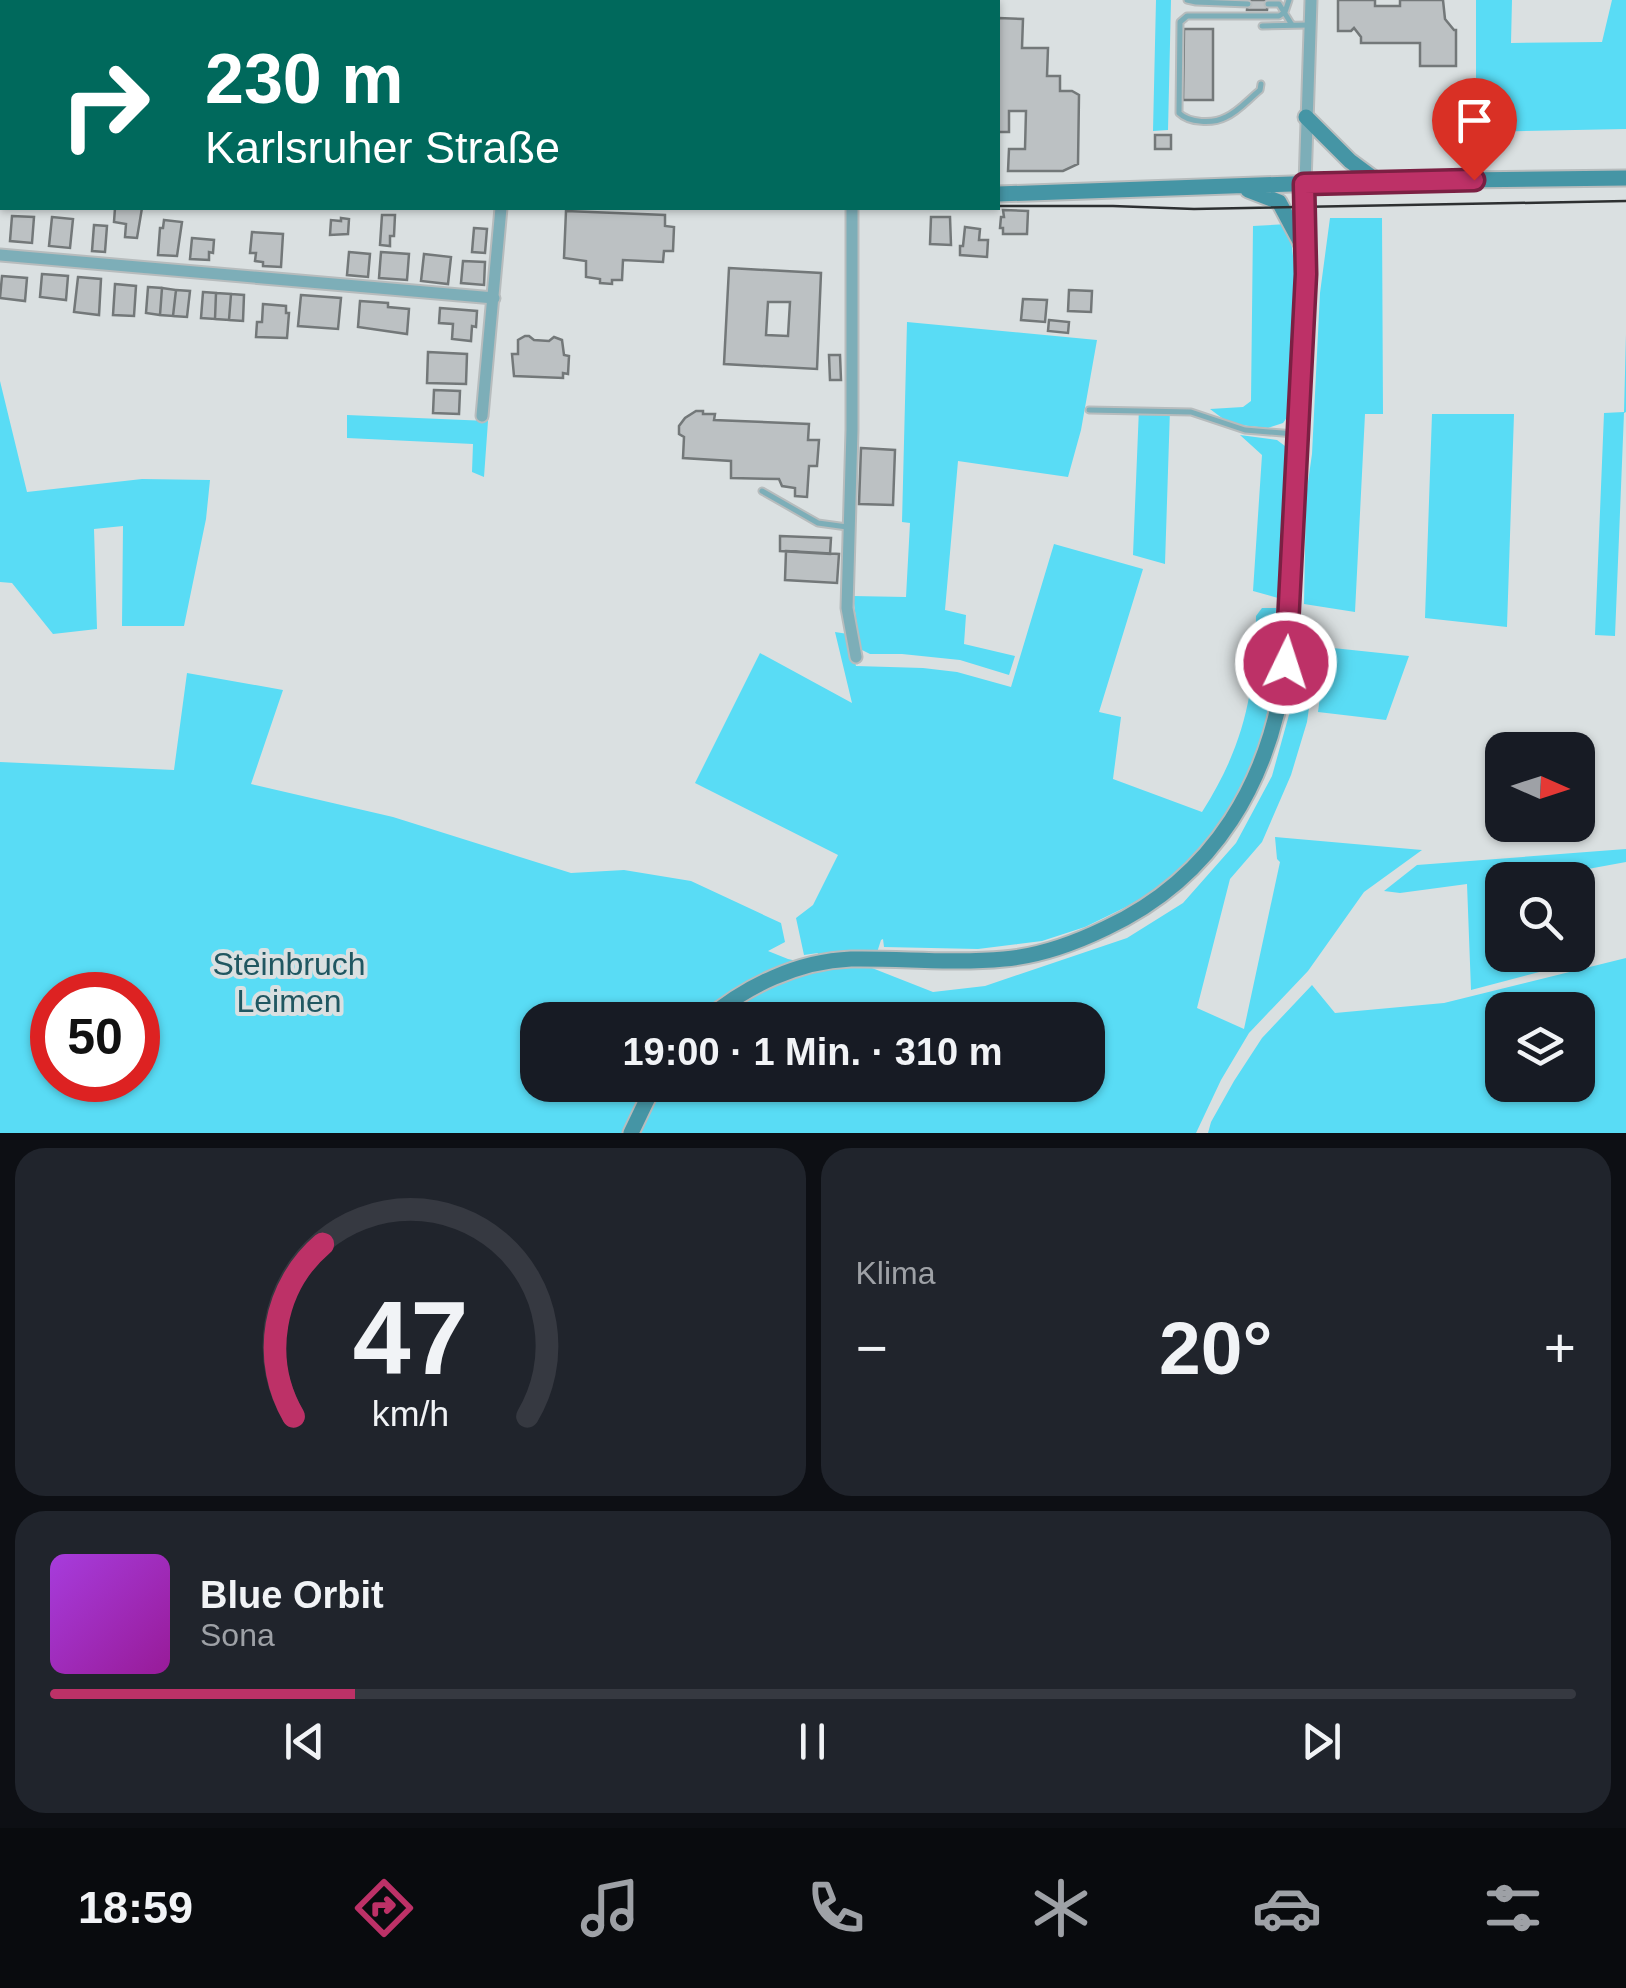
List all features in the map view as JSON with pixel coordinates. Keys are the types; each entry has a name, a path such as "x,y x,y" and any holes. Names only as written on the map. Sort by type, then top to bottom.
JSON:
{"main road":[{"path":"1306,117 1343,155 1378,181"},
{"path":"1000,194 1378,181 1626,178"},
{"path":"731,1002 751,988 795,970 850,959 968,962 1057,949 1147,906 1211,849 1235,817 1254,783 1280,708 1289,630 1306,253 1304,184"},
{"path":"1244,186 1279,202 1306,253"},
{"path":"631,1133 646,1102"}],"street":[{"path":"1304,184 1311,0"},
{"path":"482,416 501,210"},
{"path":"852,210 847,608 856,658"},
{"path":"0,254 494,298"}],"lane":[{"path":"1187,0 1248,4"},
{"path":"1260,84 1260,90 1225,118 1185,119 1179,113 1180,22 1187,16 1280,16 1288,0"},
{"path":"1236,2 1237,16"},
{"path":"1268,4 1279,4 1292,25"},
{"path":"1262,26 1310,25"},
{"path":"1089,410 1190,412 1245,430 1298,434"},
{"path":"762,491 818,523 850,528"}],"green space":[{"path":"1156,0 1171,0 1168,130 1153,131"},
{"path":"1476,0 1512,0 1511,43 1602,42 1612,0 1626,0 1626,129 1476,132"},
{"path":"1330,218 1382,218 1383,414 1365,414 1355,612 1304,604 1306,496 1312,454 1320,293"},
{"path":"1288,224 1295,294 1291,412 1283,423 1268,428 1230,424 1210,409 1243,407 1251,401 1253,226"},
{"path":"907,322 1097,340 1068,477 958,461 945,610 966,615 964,644 1015,656 1009,675 960,660 870,654 860,649 853,596 906,597 910,523 902,522"},
{"path":"1626,334 1626,412 1615,636 1595,635 1604,413 1624,412"},
{"path":"0,381 27,492 142,479 210,480 184,626 122,626 123,526 94,529 97,629 53,634 12,583 0,582"},
{"path":"1139,408 1170,409 1165,564 1133,555"},
{"path":"1432,414 1514,414 1507,627 1425,618"},
{"path":"347,415 488,421 484,477 472,472 473,444 347,438"},
{"path":"1240,435 1277,440 1289,449 1278,598 1253,591 1262,455"},
{"name":"Steinbruch Leimen","path":"1054,544 1143,569 1099,712 1121,717 1113,779 1202,812 1228,764 1244,718 1253,670 1256,616 1262,608 1276,608 1273,678 1262,742 1225,818 1169,882 1085,927 1042,941 978,949 884,947 881,940 872,968 933,992 985,986 1127,938 1183,903 1236,843 1272,776 1292,704 1301,625 1320,630 1307,722 1291,775 1262,842 1230,879 1197,1008 1244,1029 1280,862 1275,837 1422,850 1364,892 1308,971 1249,1033 1196,1133 0,1133 0,762 174,770 187,673 283,690 251,784 393,817 571,873 624,870 691,881 781,923 785,942 768,951 814,965 818,953 804,955 796,918 813,905 838,855 695,783 760,653 852,703 835,632 848,634 856,666 957,672 1011,687"},
{"path":"1333,648 1409,656 1386,720 1318,712 1323,673"},
{"path":"1626,849 1626,862 1595,868 1595,862 1485,862 1485,972 1539,972 1471,990 1467,884 1400,893 1384,891 1417,865"},
{"path":"1626,958 1626,1133 1208,1133 1234,1081 1262,1038 1312,985 1335,1013 1444,1003 1485,993 1485,1102 1595,1102 1595,992 1488,992 1569,972 1595,972 1595,966"}],"building":[{"path":"1248,0 1268,0 1267,10 1247,10"},
{"path":"1338,0 1375,0 1375,6 1400,6 1400,0 1443,0 1445,19 1456,30 1456,66 1420,66 1420,43 1361,43 1354,28 1338,31"},
{"path":"1000,18 1023,19 1022,48 1048,48 1047,76 1060,76 1060,91 1079,95 1078,164 1063,171 1008,171 1009,149 1025,149 1026,111 1009,111 1009,132 1000,132"},
{"path":"1184,29 1213,29 1213,100 1183,100"},
{"path":"1155,135 1171,135 1171,149 1155,149"},
{"path":"115,210 142,210 137,238 125,237 126,224 114,222"},
{"path":"1003,210 1028,211 1027,234 1003,234"},
{"path":"566,211 665,215 665,226 674,227 673,251 664,251 663,262 623,260 622,280 600,283 600,279 586,277 586,261 564,258"},
{"path":"382,215 395,215 390,246 380,245"},
{"path":"12,216 34,217 32,243 10,241"},
{"path":"52,217 73,219 70,248 49,246"},
{"path":"931,217 950,217 951,245 930,244"},
{"path":"349,219 348,234 330,235 331,220"},
{"path":"164,220 182,222 177,256 158,255"},
{"path":"94,225 107,226 105,252 92,251"},
{"path":"965,227 980,229 979,240 988,240 987,257 960,255"},
{"path":"474,228 487,229 485,253 472,252"},
{"path":"252,232 283,234 281,267 263,266 263,262 255,261 256,253 250,253"},
{"path":"192,238 214,240 209,260 190,259"},
{"path":"349,252 370,254 368,277 347,275"},
{"path":"381,252 409,254 407,280 379,278"},
{"path":"424,254 451,257 448,284 421,281"},
{"path":"463,261 485,262 484,285 461,283"},
{"path":"729,268 821,273 817,369 724,364","holes":["768,302 790,302 788,336 766,335"]},
{"path":"42,274 68,276 66,300 40,297"},
{"path":"2,276 27,278 25,301 0,298"},
{"path":"78,277 101,279 99,315 74,312"},
{"path":"115,284 136,286 134,316 113,315"},
{"path":"148,287 162,288 160,315 146,313"},
{"path":"162,288 176,290 173,316 160,315"},
{"path":"176,290 190,291 187,317 173,316"},
{"path":"1069,290 1092,291 1091,312 1068,311"},
{"path":"203,292 216,293 215,319 201,318"},
{"path":"216,293 231,294 229,320 215,319"},
{"path":"231,294 244,295 243,321 229,320"},
{"path":"301,295 341,298 338,329 298,326"},
{"path":"1023,299 1047,300 1045,322 1021,320"},
{"path":"360,301 409,309 407,334 358,327"},
{"path":"263,304 286,306 287,338 256,337"},
{"path":"440,308 477,311 471,341 452,339 453,324 439,323"},
{"path":"1049,320 1069,322 1068,333 1048,331"},
{"path":"525,336 534,340 562,340 564,355 569,356 568,374 563,373 563,378 514,376 512,354 518,354 518,340"},
{"path":"428,352 467,354 466,384 427,383"},
{"path":"829,355 840,355 841,380 830,380"},
{"path":"434,390 460,391 459,414 433,413"},
{"path":"696,411 715,414 714,420 809,424 808,440 819,440 817,466 809,466 807,497 795,496 795,488 782,486 779,479 731,478 731,461 683,458 684,437 679,434 679,426"},
{"path":"861,448 895,450 893,505 859,504"},
{"path":"780,536 831,538 830,554 780,551"},
{"path":"786,551 839,554 837,583 785,580"}],"tram line":[{"path":"1000,206 1194,209 1626,201"}],"route":[{"path":"1286,663 1306,274 1304,184 1474,180"}]}
